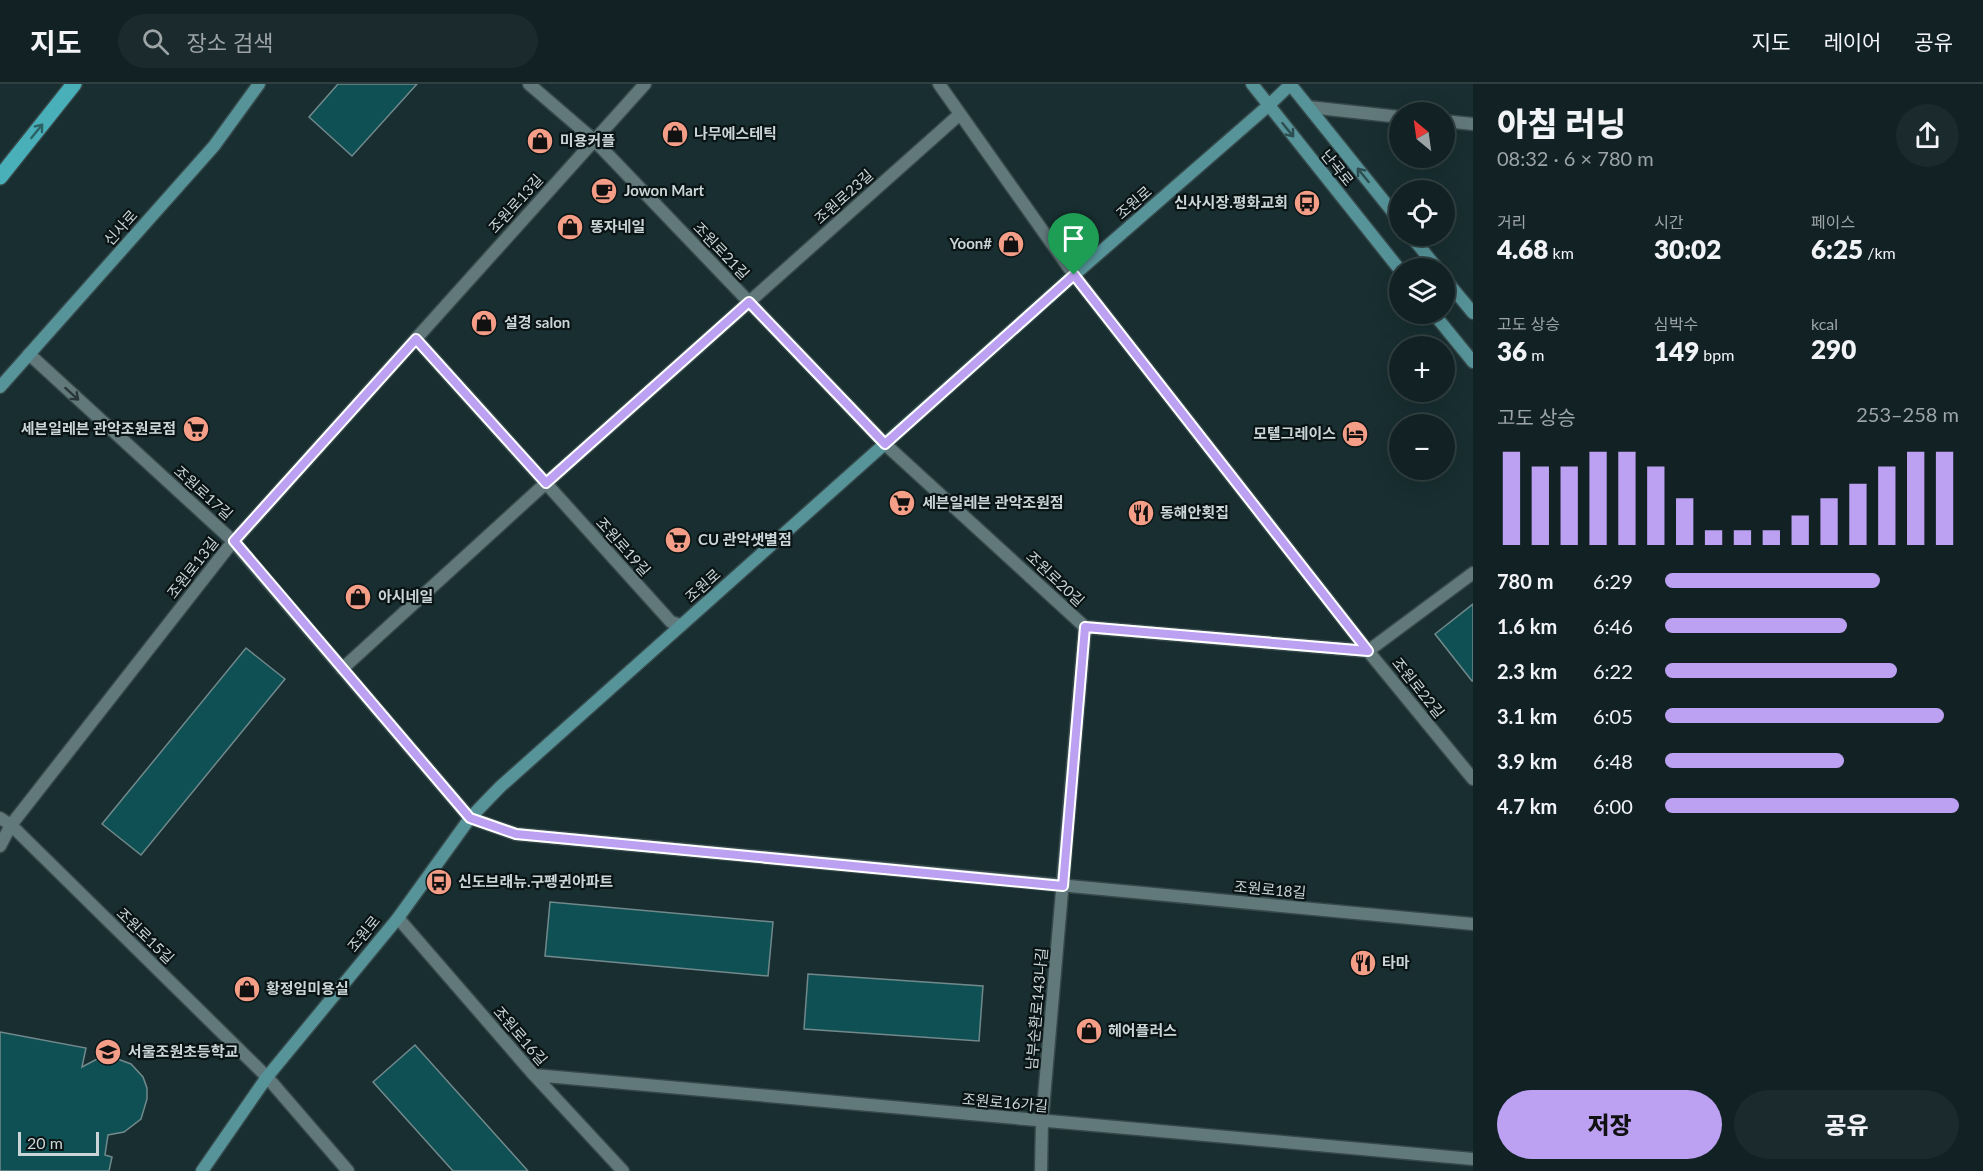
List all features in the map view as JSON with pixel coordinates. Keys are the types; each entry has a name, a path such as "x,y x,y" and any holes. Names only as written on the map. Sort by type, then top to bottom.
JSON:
{"main road":[{"path":"0,177 74,84"}],"street":[{"name":"신사로","path":"0,387 214,146 259,84"},
{"name":"조원로21길","path":"529,84 594,140 885,444"},
{"name":"조원로13길","path":"0,846 11,825 234,541 645,84"},
{"path":"939,84 1074,275"},
{"name":"난곡로","path":"1252,84 1390,258"},
{"name":"난곡로","path":"1290,84 1389,207"},
{"name":"조원로","path":"202,1171 267,1077 398,918 470,818 500,787 1074,275 1269,106 1290,84"},
{"path":"1309,107 1389,116"},
{"name":"조원로23길","path":"749,302 960,114"},
{"path":"1455,122 1473,124"},
{"path":"1419,246 1429,258"},
{"name":"조원로22길","path":"1074,275 1368,651 1473,779"},
{"path":"1455,292 1473,314"},
{"path":"342,669 749,302"},
{"path":"1442,324 1473,362"},
{"name":"조원로19길","path":"416,339 671,622 681,626"},
{"name":"조원로17길","path":"29,354 234,541 470,818"},
{"name":"조원로20길","path":"885,444 1085,627 1368,651"},
{"path":"1368,651 1473,573"},
{"path":"1063,886 1085,627"},
{"name":"조원로15길","path":"0,818 11,825 267,1077 348,1171"},
{"name":"조원로18길","path":"470,818 516,834 1473,924"},
{"name":"남부순환로143나길","path":"1041,1171 1042,1121 1063,886"},
{"name":"조원로16길","path":"398,918 534,1075 623,1171"},
{"name":"조원로16가길","path":"534,1075 1473,1159"}],"building":[{"path":"338,84 417,84 352,156 309,117"},
{"path":"1473,604 1473,681 1472,681 1435,634"},
{"path":"246,648 285,679 141,855 102,824"},
{"path":"550,902 773,922 768,976 545,956"},
{"path":"808,974 983,986 979,1041 804,1029"},
{"path":"0,1032 86,1048 82,1067 97,1059 115,1058 131,1064 143,1077 147,1088 147,1099 141,1119 124,1132 108,1135 105,1155 112,1157 109,1171 0,1171"},
{"path":"415,1045 528,1171 453,1171 373,1082"}],"place":[{"name":"나무에스테틱","path":"675,134"},
{"name":"미용커플","path":"540,141"},
{"name":"Jowon Mart","path":"604,191"},
{"name":"신사시장.평화교회","path":"1307,203"},
{"name":"똥자네일","path":"570,227"},
{"name":"Yoon#","path":"1011,244"},
{"name":"설경 salon","path":"484,323"},
{"name":"세븐일레븐 관악조원로점","path":"196,429"},
{"name":"모텔그레이스","path":"1355,434"},
{"name":"세븐일레븐 관악조원점","path":"902,503"},
{"name":"동해안횟집","path":"1141,513"},
{"name":"CU 관악샛별점","path":"678,540"},
{"name":"아시네일","path":"358,597"},
{"name":"신도브래뉴.구펭귄아파트","path":"439,882"},
{"name":"타마","path":"1363,963"},
{"name":"황정임미용실","path":"247,989"},
{"name":"헤어플러스","path":"1089,1031"},
{"name":"서울조원초등학교","path":"108,1052"}],"route":[{"path":"1074,275 1368,651 1085,627 1063,886 516,834 470,818 234,541 416,339 546,483 749,302 885,444 1074,275"}]}
